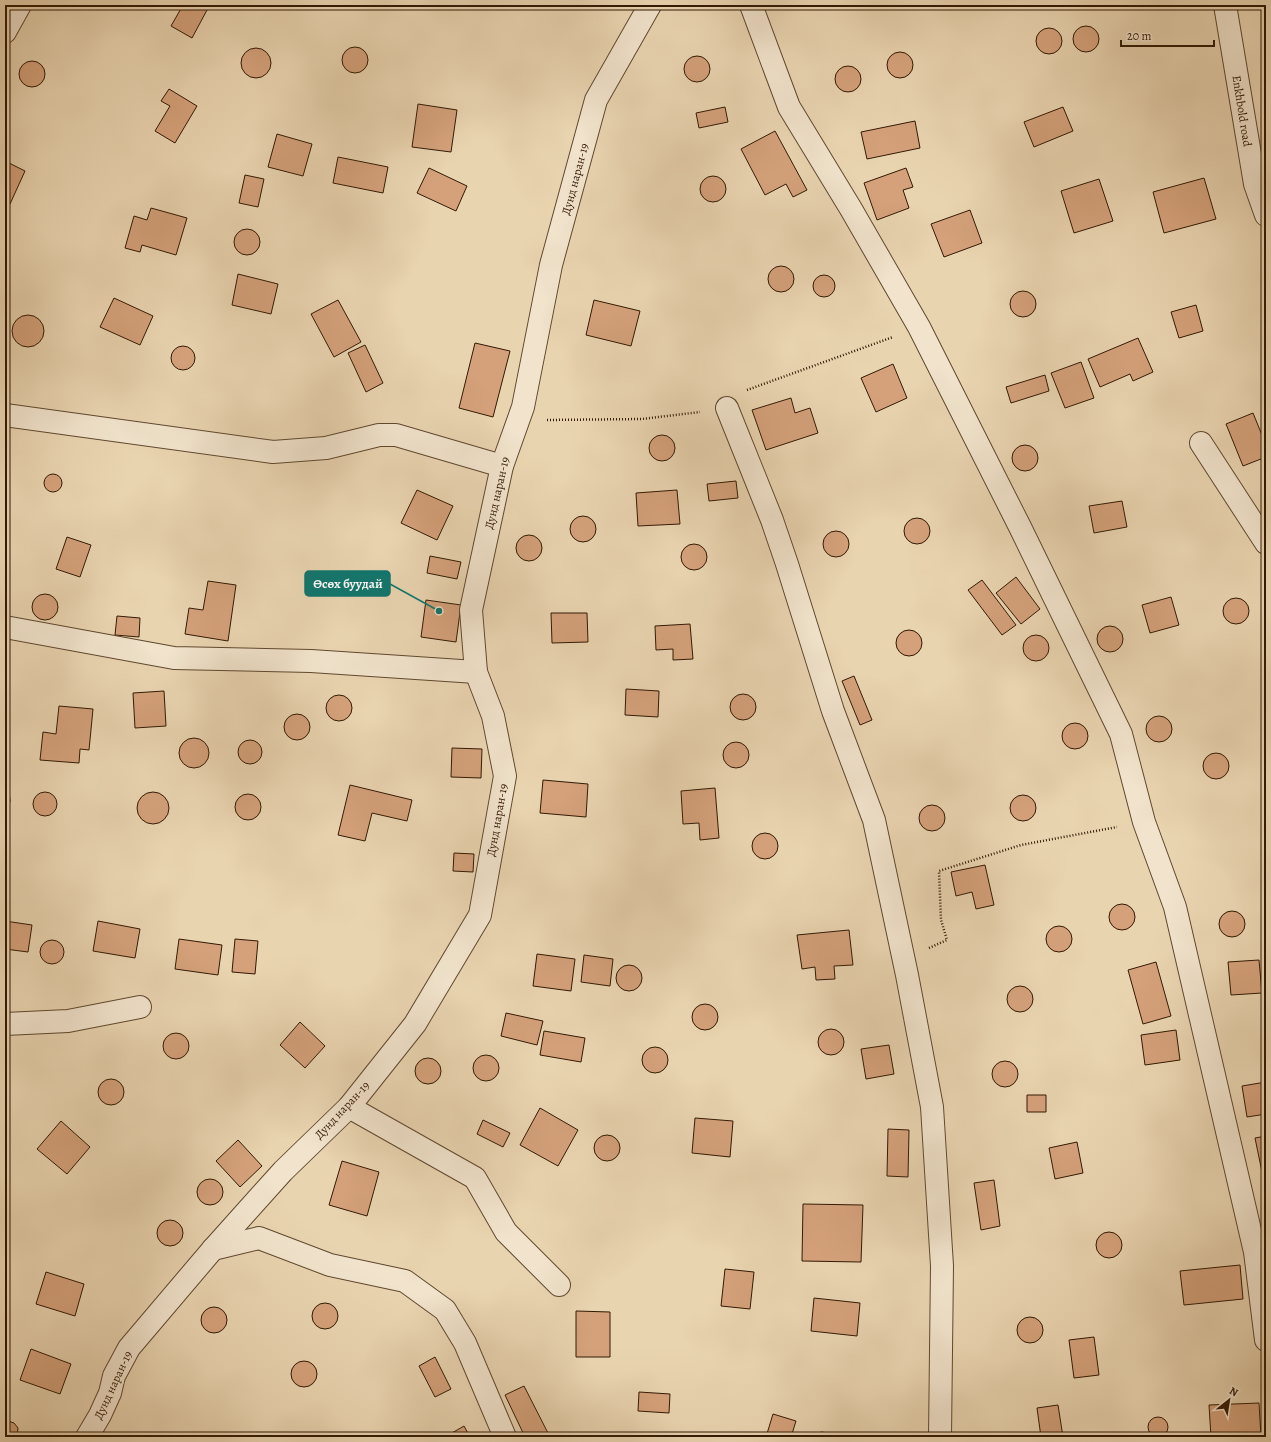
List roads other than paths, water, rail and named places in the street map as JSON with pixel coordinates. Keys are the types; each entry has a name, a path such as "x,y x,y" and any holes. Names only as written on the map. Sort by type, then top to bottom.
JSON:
{"street":[{"path":"5,32 20,5"},
{"name":"Дунд наран-19","path":"87,1437 100,1415 110,1393 114,1376 129,1348 213,1249 284,1171 349,1106 415,1024 480,915 505,776 493,716 476,672 471,610 502,466 524,407 551,265 596,100 650,5"},
{"path":"751,5 789,107 851,209 919,328 1020,527 1121,734 1144,822 1175,907 1255,1252 1266,1340"},
{"name":"Enkhbold road","path":"1225,5 1254,184 1266,215"},
{"path":"717,410 772,520 833,711 874,820 907,975 932,1107 942,1266 940,1437"},
{"path":"5,415 273,452 326,448 379,435 396,435 502,466"},
{"path":"1201,443 1266,543"},
{"path":"5,627 174,658 311,661 476,672"},
{"path":"5,1024 68,1022 140,1007"},
{"path":"349,1106 475,1178 506,1232 559,1285"},
{"path":"213,1249 259,1238 330,1265 405,1281 445,1310 465,1343 505,1437"}],"place":[{"name":"Өсөх буудай","path":"439,611"}]}
